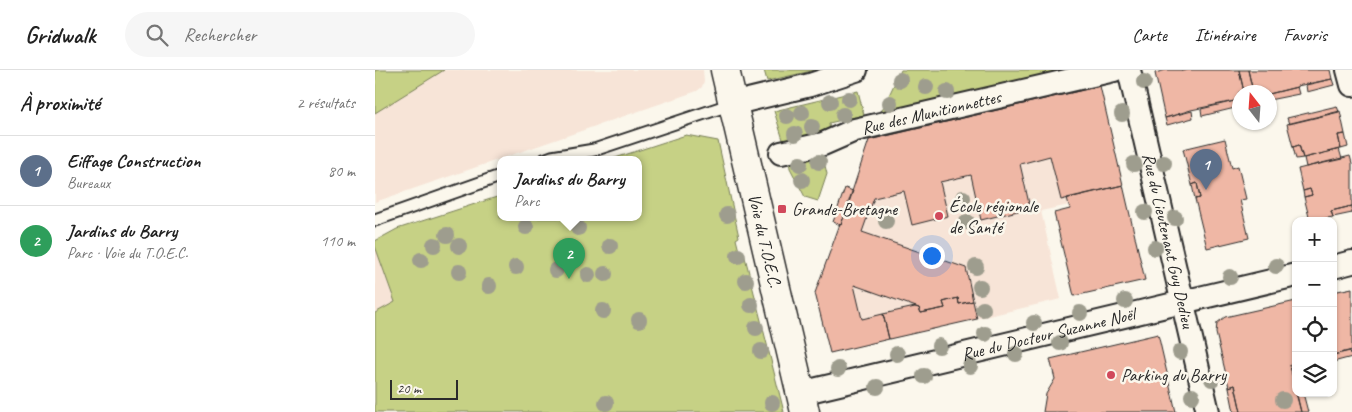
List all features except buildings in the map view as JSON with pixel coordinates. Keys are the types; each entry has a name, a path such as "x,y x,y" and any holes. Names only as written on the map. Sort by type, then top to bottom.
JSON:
{"street":[{"name":"Voie du T.O.E.C.","path":"725,70 803,403"},
{"path":"732,104 810,85 856,70"},
{"name":"Rue des Munitionnettes","path":"781,153 823,144 855,130 1114,70"},
{"name":"Rue du Lieutenant Guy Dedieu","path":"1129,70 1208,412"},
{"path":"1348,70 1352,86"},
{"path":"1337,266 1352,262"},
{"name":"Rue du Docteur Suzanne Noël","path":"803,403 1182,302 1292,276"}],"lane":[{"path":"564,156 594,150 732,104"},
{"path":"375,220 497,177"}],"shaded area":[{"path":"375,70 703,70 704,81 702,87 697,91 508,156 497,156 497,160 375,202"},
{"name":"École régionale de Santé","path":"1100,86 1123,185 1067,198 1069,205 1041,211 1061,299 830,353 815,293 840,224 845,188 852,190 869,140"},
{"path":"375,246 395,302 375,313"}],"green space":[{"path":"375,70 444,70 375,113"},
{"path":"764,70 816,70 767,81"},
{"path":"901,70 1064,70 881,112"},
{"path":"858,91 864,115 829,123 830,133 785,146 774,111"},
{"path":"686,135 718,141 739,237 736,239 740,255 745,257 784,412 375,412 375,313 395,302 375,246 375,241 397,229 497,197 497,221 642,221 642,156 621,156"},
{"path":"822,153 827,174 818,201 805,197 790,168 789,160"}],"place":[{"name":"Eiffage Construction","path":"1206,190"},
{"name":"Grande-Bretagne","path":"782,209"},
{"name":"École régionale de Santé","path":"939,216"},
{"name":"Jardins du Barry","path":"569,279"},
{"name":"Parking du Barry","path":"1111,375"}]}
